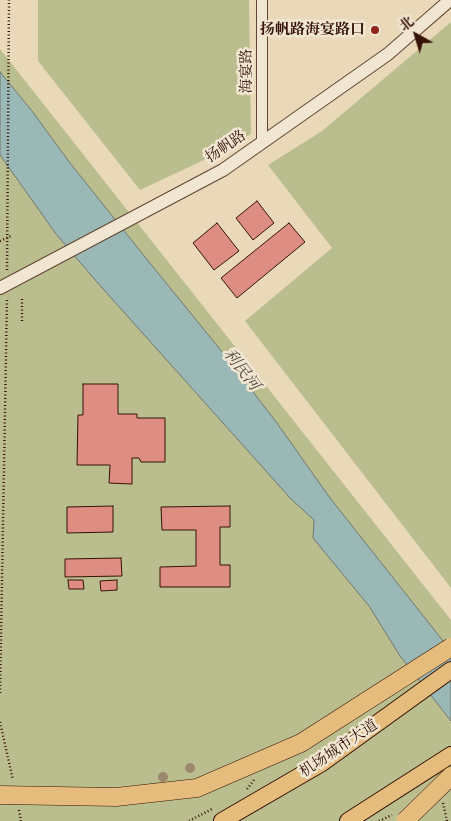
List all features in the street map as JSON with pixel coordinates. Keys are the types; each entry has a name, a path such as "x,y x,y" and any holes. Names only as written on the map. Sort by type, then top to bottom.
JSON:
{"highway":[{"path":"7,791 116,797 197,788 301,743 451,647"},
{"path":"405,821 451,776"},
{"path":"416,821 451,786"}],"main road":[{"name":"机场城市大道","path":"222,821 322,762 451,670"},
{"path":"348,821 451,754"}],"street":[{"name":"海宴路","path":"262,0 262,141"},
{"name":"扬帆路","path":"4,286 223,170 388,54 450,0"}],"path":[{"path":"0,694 9,0"},
{"path":"0,241 11,236"},
{"path":"22,298 22,321"},
{"path":"0,722 7,791"},
{"path":"443,803 447,821"},
{"path":"18,804 21,821"}],"green space":[{"path":"38,0 249,0 251,134 204,160 140,190 38,61"},
{"path":"451,22 451,588 245,321 332,248 268,165 322,131"},
{"path":"0,49 451,620 451,821 0,821"}],"water":[{"path":"0,72 32,111 70,163 223,353 277,423 330,498 451,651 451,721 400,656 369,606 313,538 314,520 291,499 96,281 56,234 0,155"}],"building":[{"path":"257,201 274,223 253,240 236,218"},
{"path":"217,223 239,251 214,270 193,243"},
{"path":"289,223 305,242 237,298 221,278"},
{"path":"83,384 118,384 118,414 137,414 137,418 165,418 165,462 141,462 139,458 132,458 132,484 109,483 110,465 77,465 78,415 83,415"},
{"path":"113,506 113,532 67,533 67,507"},
{"path":"230,506 230,527 220,527 220,565 230,565 230,587 160,587 160,567 196,566 196,530 162,530 161,507"},
{"path":"121,558 122,576 65,577 65,559"},
{"path":"68,580 83,580 84,589 69,589"},
{"path":"117,580 117,590 101,591 100,581"}],"place":[{"name":"扬帆路海宴路口","path":"375,30"}],"water label":[{"name":"利民河","path":"241,370"}]}
